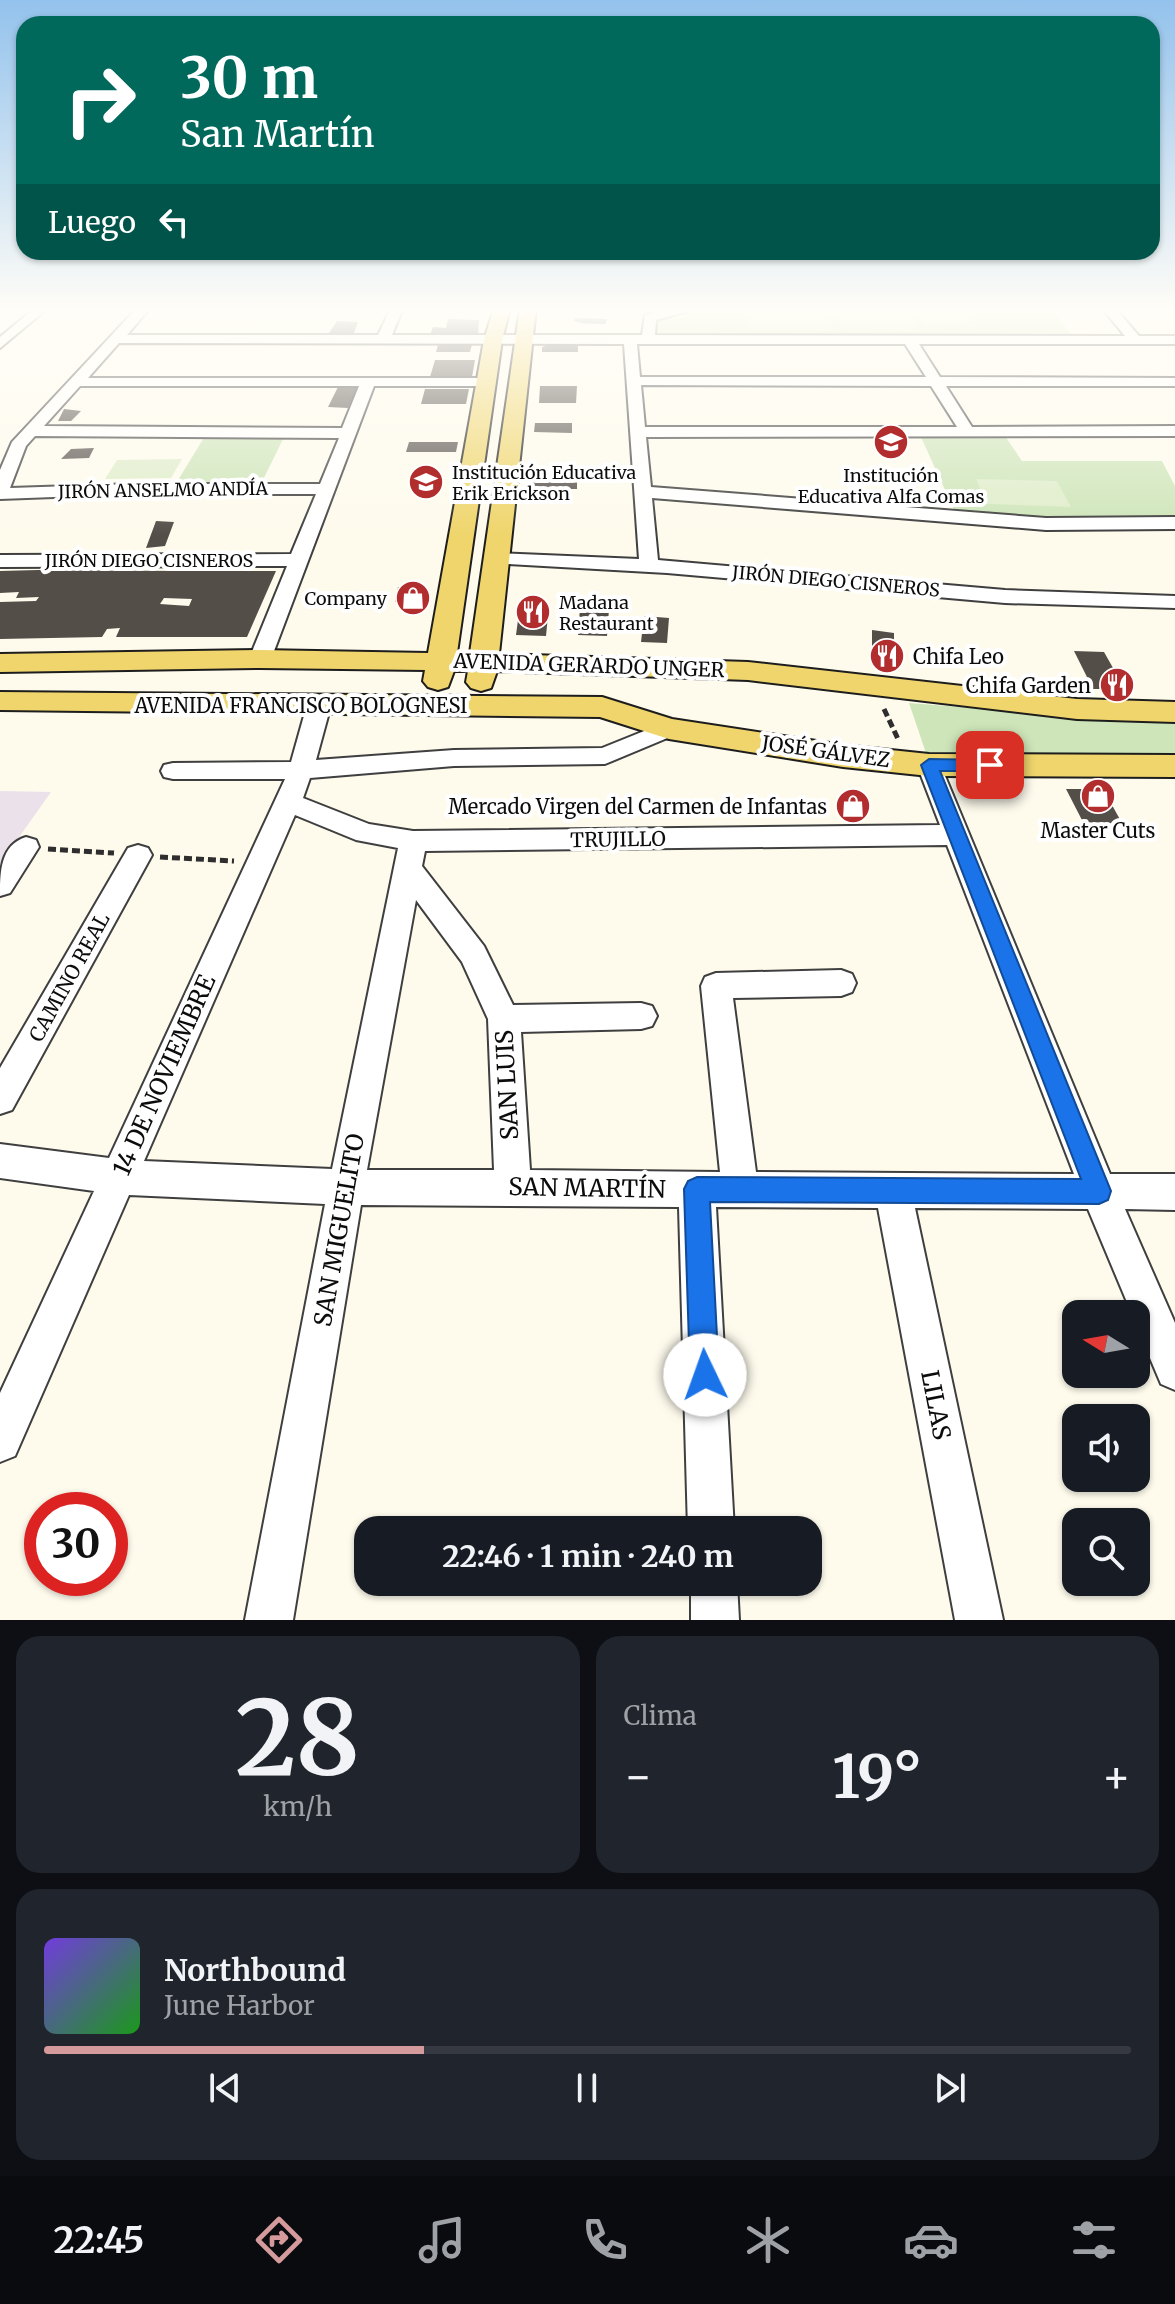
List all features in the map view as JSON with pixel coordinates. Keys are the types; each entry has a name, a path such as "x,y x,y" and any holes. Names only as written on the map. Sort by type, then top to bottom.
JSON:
{"main road":[{"path":"434,705 488,384"},
{"path":"479,706 517,384"},
{"name":"AVENIDA GERARDO UNGER","path":"0,663 260,659 483,661 748,671 1077,709 1175,712"},
{"name":"AVENIDA FRANCISCO BOLOGNESI","path":"0,701 602,707"},
{"name":"JOSÉ GÁLVEZ","path":"602,707 669,729 843,756 920,752 1174,768"}],"street":[{"path":"0,493 18,445 73,384"},
{"path":"260,659 368,384"},
{"path":"633,384 649,564"},
{"path":"937,384 968,432"},
{"path":"1141,384 1173,384"},
{"path":"30,431 349,433"},
{"path":"638,432 1175,431"},
{"name":"JIRÓN ANSELMO ANDÍA","path":"0,493 326,489"},
{"path":"643,492 717,495 1046,524 1175,523"},
{"name":"JIRÓN DIEGO CISNEROS","path":"497,559 649,564 994,596 1175,602"},
{"name":"JIRÓN DIEGO CISNEROS","path":"0,561 299,560"},
{"name":"14 DE NOVIEMBRE","path":"0,1441 288,802 301,770 319,705"},
{"path":"173,771 301,770 454,758 605,756 669,729"},
{"path":"920,752 1175,1370"},
{"name":"TRUJILLO","path":"288,802 410,854 955,835"},
{"path":"0,885 26,847"},
{"name":"SAN LUIS","path":"410,854 473,955 504,1019 513,1188"},
{"name":"SAN MIGUELITO","path":"269,1620 346,1187 410,854"},
{"name":"CAMINO REAL","path":"0,1099 138,855"},
{"path":"740,1189 716,986 841,983"},
{"path":"504,1019 641,1016"},
{"name":"SAN MARTÍN","path":"0,1161 119,1177 346,1187 1175,1192"},
{"path":"697,1189 710,1516"},
{"name":"LILAS","path":"893,1191 979,1620"},
{"path":"714,1596 715,1620"}],"path":[{"path":"872,707 886,709 899,740 920,752"}],"shaded area":[{"path":"0,791 51,792 0,864"}],"green space":[{"path":"285,435 261,484 175,485 205,436"},
{"path":"920,435 1005,436 1022,461 1162,461 1175,486 1175,520 1045,521 956,514"},
{"path":"182,459 171,478 105,479 117,460"},
{"path":"976,479 1057,481 1071,507 987,504"},
{"path":"909,703 1175,724 1175,760 927,756"}],"building":[{"path":"540,386 577,386 576,403 539,403"},
{"path":"338,387 358,388 348,408 328,407"},
{"path":"425,389 469,389 466,404 421,404"},
{"path":"64,409 81,411 71,421 58,421"},
{"path":"535,423 572,423 572,433 534,432"},
{"path":"409,442 458,442 456,452 406,452"},
{"path":"94,448 89,458 61,459 71,449"},
{"path":"531,479 577,479 577,489 530,489"},
{"path":"156,521 174,522 165,546 146,548"},
{"path":"0,571 276,571 247,637 116,637 120,628 107,629 102,637 0,639 0,602 36,601 39,597 16,598 19,592 0,593","holes":["164,598 192,599 189,606 160,604"]},
{"path":"398,587 420,587 416,602 395,602"},
{"path":"520,605 549,605 546,636 516,635"},
{"path":"580,608 609,609 607,636 578,635"},
{"path":"644,616 669,618 667,643 641,642"},
{"path":"872,630 894,633 894,656 889,661 872,659"},
{"path":"1074,651 1104,652 1125,689 1093,689"},
{"path":"1066,789 1103,789 1122,823 1084,824"}],"place":[{"name":"Institución Educativa Alfa Comas","path":"891,442"},
{"name":"Institución Educativa Erik Erickson","path":"426,482"},
{"name":"Company","path":"413,598"},
{"name":"Madana Restaurant","path":"533,612"},
{"name":"Chifa Leo","path":"887,656"},
{"name":"Chifa Garden","path":"1117,685"},
{"name":"Master Cuts","path":"1098,796"},
{"name":"Mercado Virgen del Carmen de Infantas","path":"853,806"}],"route":[{"path":"705,1375 697,1189 1099,1191 929,765 990,765"}]}
